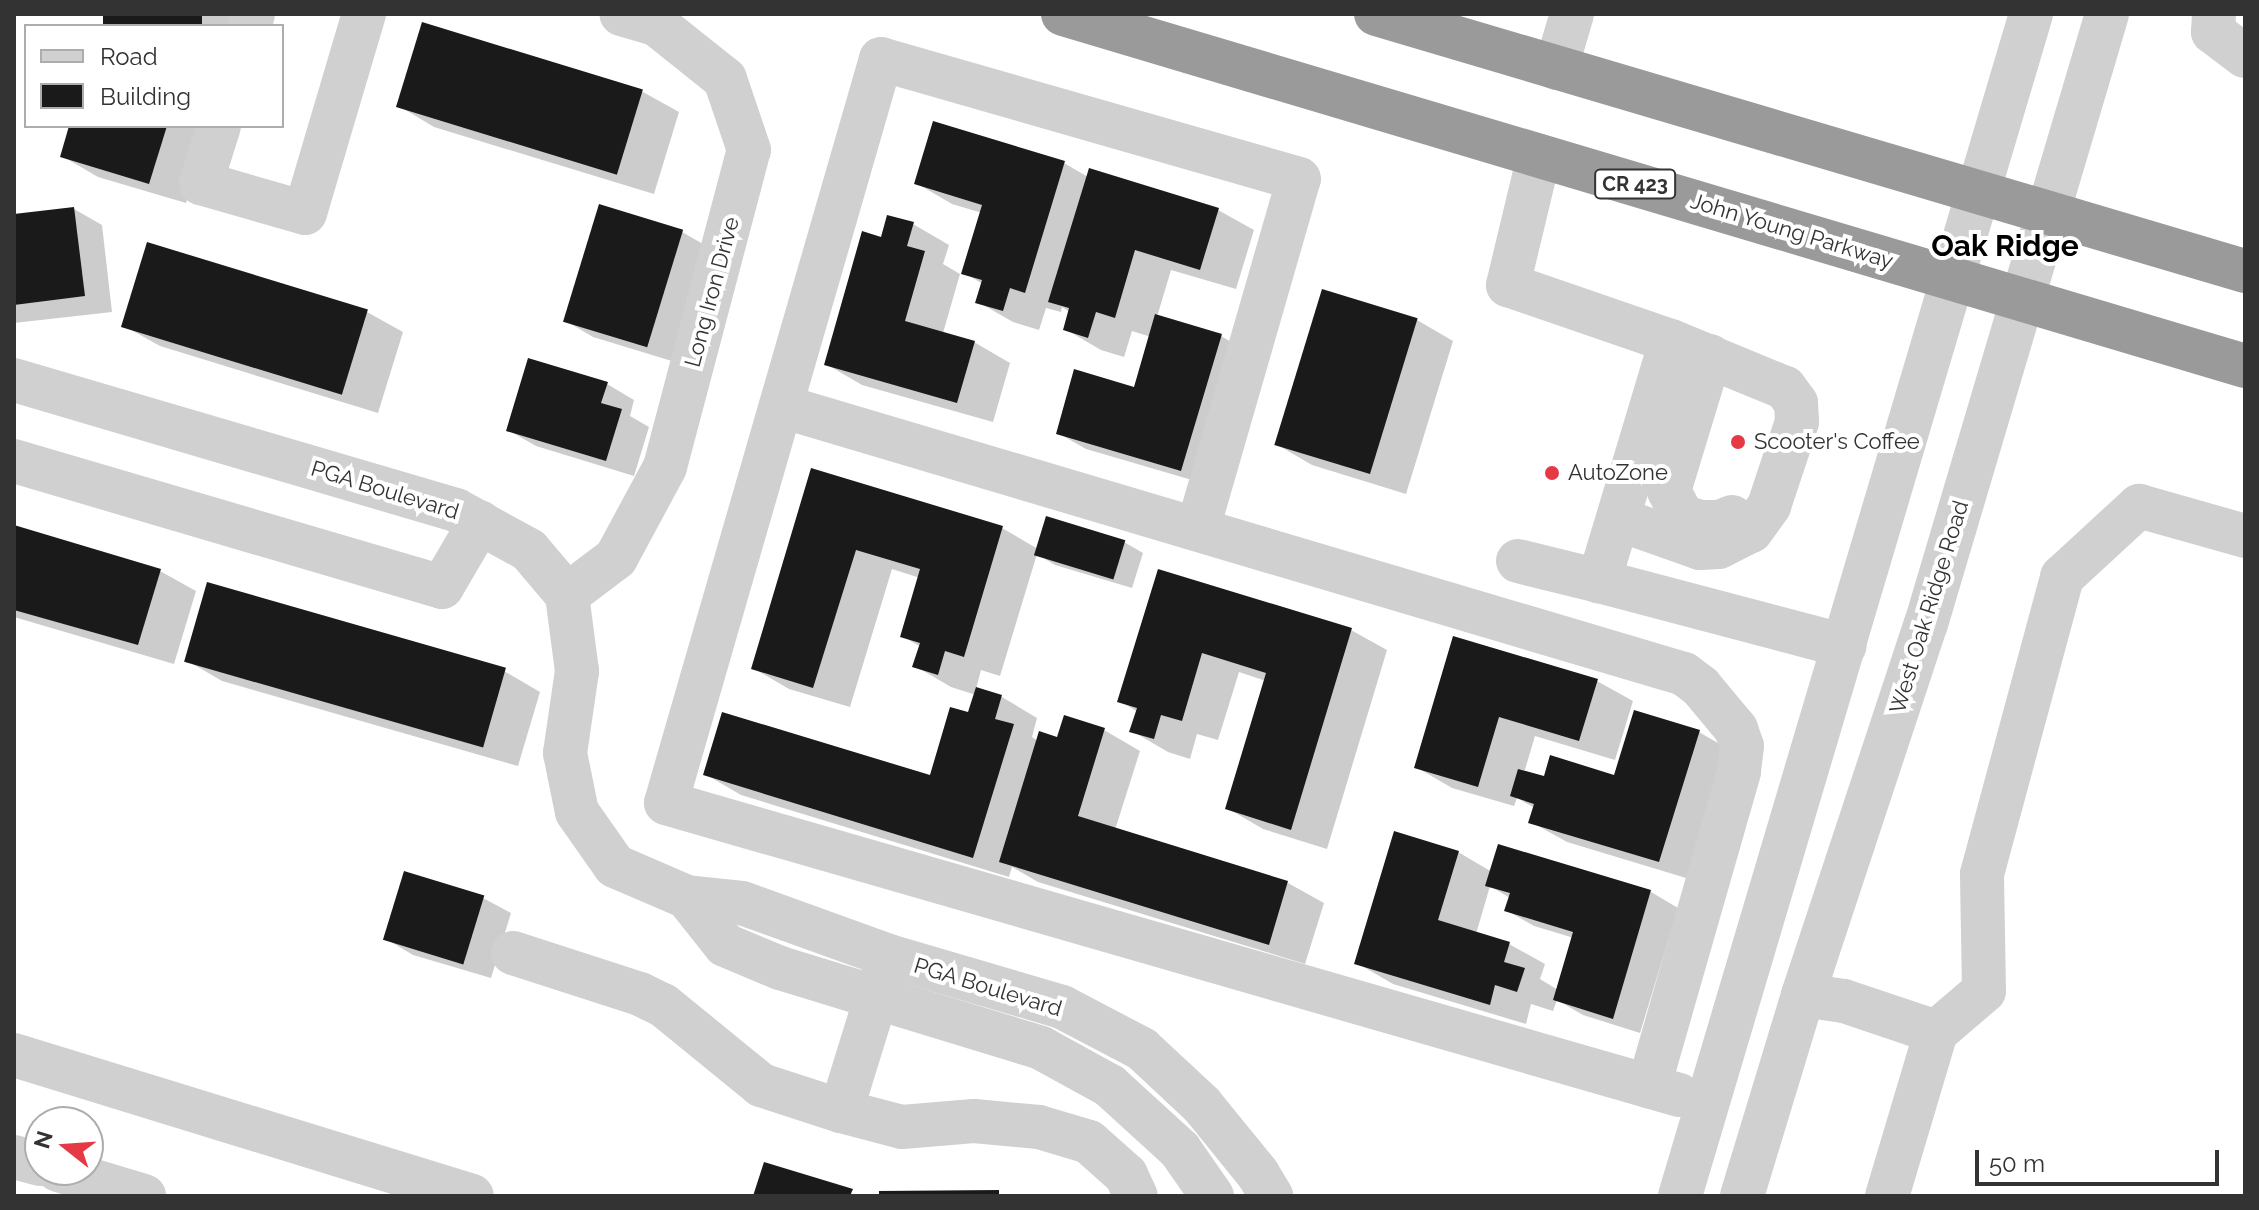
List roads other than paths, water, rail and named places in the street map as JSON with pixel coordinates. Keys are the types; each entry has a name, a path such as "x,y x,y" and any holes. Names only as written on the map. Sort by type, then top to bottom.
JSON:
{"highway":[{"name":"John Young Parkway","path":"1063,14 2245,366"},
{"path":"1376,14 2245,271"}],"street":[{"path":"218,128 201,183 305,213 364,14"},
{"name":"Long Iron Drive","path":"567,595 616,558 665,467 749,150 725,79 656,24 621,14"},
{"path":"1556,68 1572,14"},
{"path":"1680,1196 2031,14"},
{"name":"West Oak Ridge Road","path":"1742,1196 1803,995 1926,624 2107,14"},
{"path":"2214,14 2213,32 2245,56"},
{"path":"781,406 1684,674 1701,687 1736,729 1742,746 1739,772 1664,1090 666,803 881,59 1299,179 1198,528"},
{"path":"1539,156 1493,281 1691,348 1772,381 1785,388 1796,403 1797,422 1769,506 1751,531 1719,547 1700,548 1679,528 1669,491 1691,348"},
{"path":"1599,581 1618,519 1691,348"},
{"name":"PGA Boulevard","path":"14,380 456,510 529,550 567,595 577,671 565,753 577,812 615,866 687,897 742,903 889,956 1062,1007 1142,1049 1202,1105 1258,1174 1271,1196"},
{"path":"1618,519 1679,528 1702,522 1720,522 1734,516 1748,499 1767,444 1772,381"},
{"path":"14,461 442,587 480,522"},
{"path":"1887,1196 1936,1032 1984,991 1982,874 2062,577 2139,506 2245,536"},
{"path":"1518,561 1845,646"},
{"name":"PGA Boulevard","path":"687,897 725,945 780,968 1041,1048 1110,1086 1180,1150 1212,1196"},
{"path":"780,968 793,922"},
{"path":"513,953 640,994 663,1005 761,1085 902,1127 974,1121 1039,1127 1089,1142 1126,1175 1136,1196"},
{"path":"841,1111 889,956"},
{"path":"1803,995 1844,1001 1936,1032"},
{"path":"14,1055 375,1181 472,1196"},
{"path":"104,1184 144,1196"}],"place":[{"name":"Scooter's Coffee","path":"1738,442"},
{"name":"AutoZone","path":"1552,473"}],"district":[{"name":"Oak Ridge","path":"2005,246"}]}
